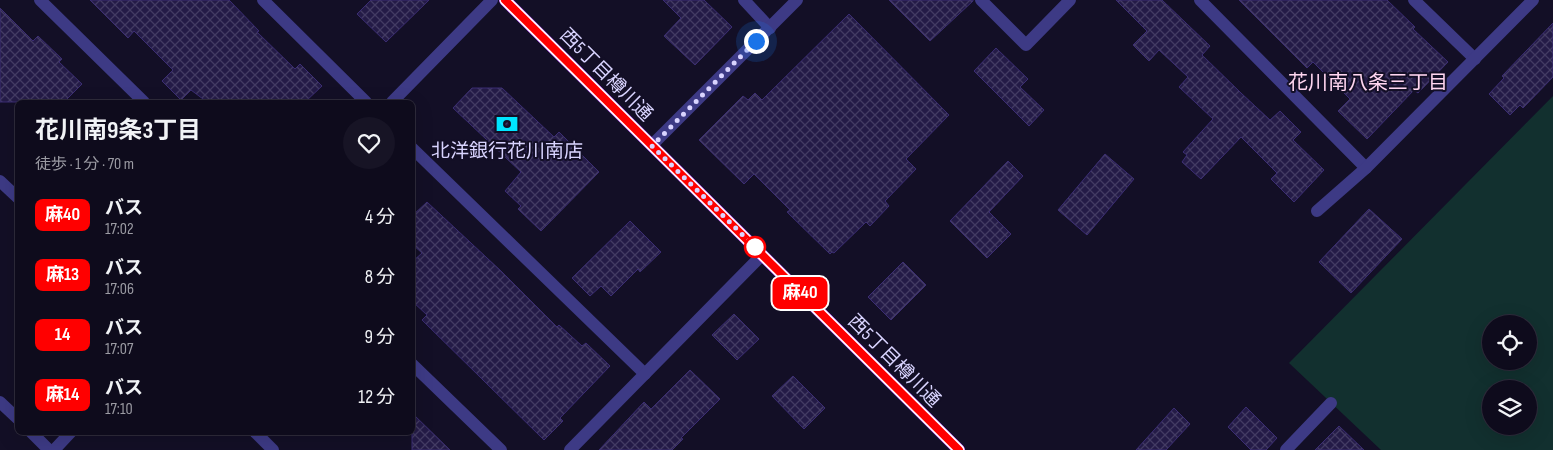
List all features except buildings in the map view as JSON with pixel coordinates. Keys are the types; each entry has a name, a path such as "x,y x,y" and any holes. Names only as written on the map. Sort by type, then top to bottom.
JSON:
{"main road":[{"name":"西5丁目樽川通","path":"505,0 959,450"}],"street":[{"path":"40,0 142,100"},
{"path":"263,0 364,100"},
{"path":"394,100 492,0"},
{"path":"744,0 770,28"},
{"path":"652,146 797,0"},
{"path":"981,0 1026,45 1070,0"},
{"path":"1200,0 1366,168"},
{"path":"1414,0 1475,59"},
{"path":"1317,211 1366,168 1533,0"},
{"path":"415,151 645,374"},
{"path":"0,181 15,195"},
{"path":"570,450 762,255"},
{"path":"415,367 501,450"},
{"path":"0,402 15,416"},
{"path":"1286,450 1332,403"},
{"path":"34,435 49,450"},
{"path":"54,450 68,435"},
{"path":"258,435 273,450"}],"green space":[{"path":"1553,96 1553,450 1381,450 1289,363"}],"bus line":[{"name":"麻40","path":"505,0 959,450"}],"place":[{"name":"北洋銀行花川南店","path":"507,124"}],"district":[{"name":"花川南八条三丁目","path":"1368,82"}],"route":[{"path":"755,247 652,146 756,41"}]}
